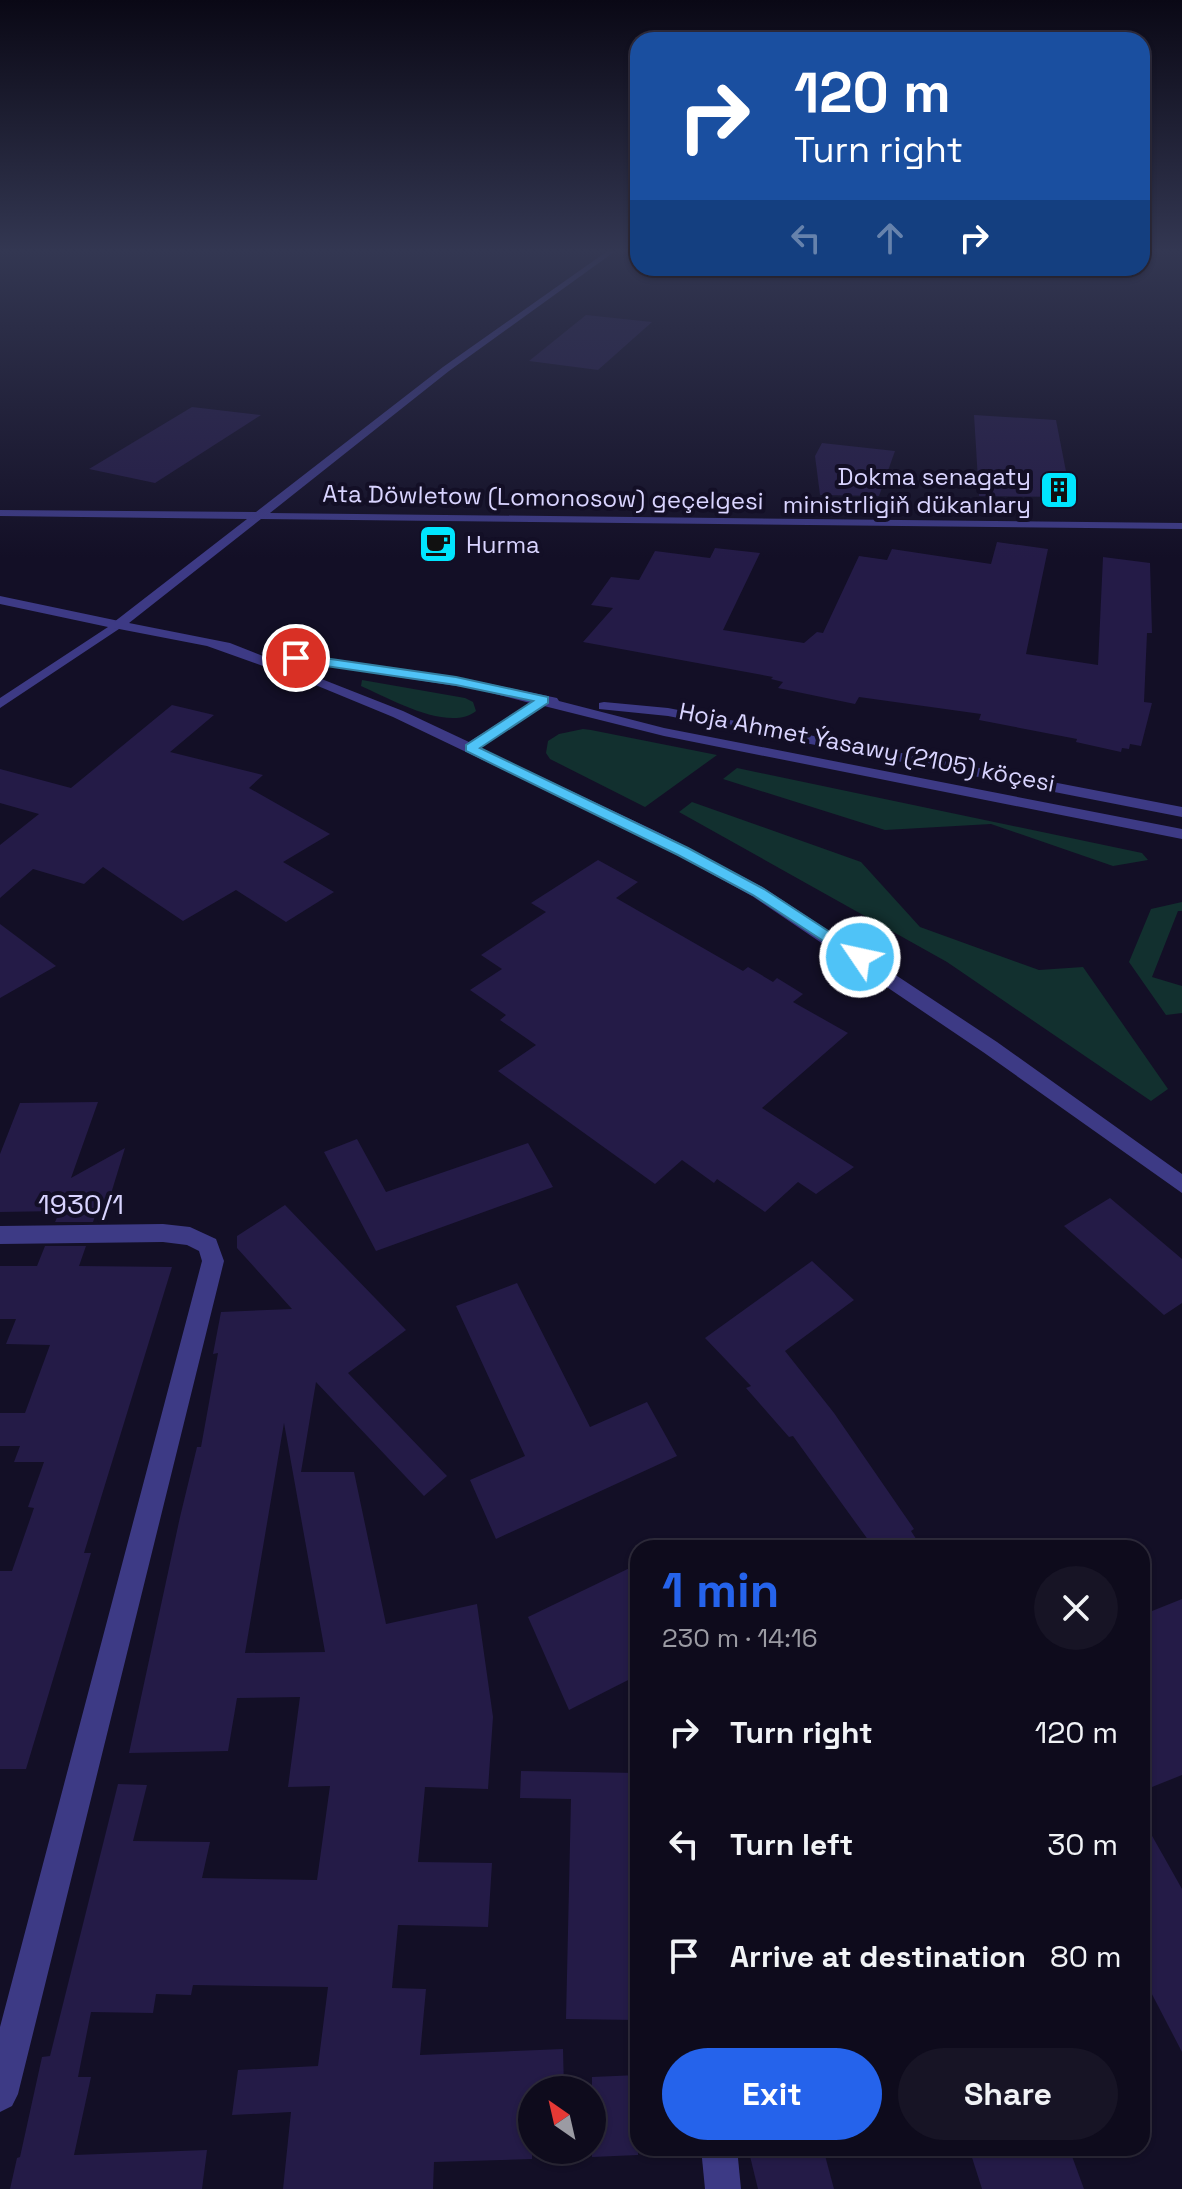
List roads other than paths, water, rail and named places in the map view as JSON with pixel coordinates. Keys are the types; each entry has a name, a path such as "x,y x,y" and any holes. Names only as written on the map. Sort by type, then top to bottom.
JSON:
{"street":[{"path":"0,704 119,625 467,354"},
{"name":"Ata Döwletow (Lomonosow) geçelgesi","path":"0,513 1182,526"},
{"name":"Hoja Ahmet Ýasawy (2105) köçesi","path":"0,600 212,644 456,681 544,700 664,732 1182,834"},
{"name":"Hoja Ahmet Ýasawy (2105) köçesi","path":"212,644 359,697 658,838 758,892 990,1047 1182,1185"},
{"path":"470,748 544,700"},
{"name":"Hoja Ahmet Ýasawy (2105) köçesi","path":"544,700 668,712 1182,812"},
{"name":"1930/1","path":"0,1235 163,1233 190,1236 208,1245 213,1261 0,2094"},
{"path":"720,2156 723,2189"}],"place":[{"name":"Dokma senagaty ministrligiň dükanlary","path":"1059,490"},
{"name":"Hurma","path":"438,544"}]}
